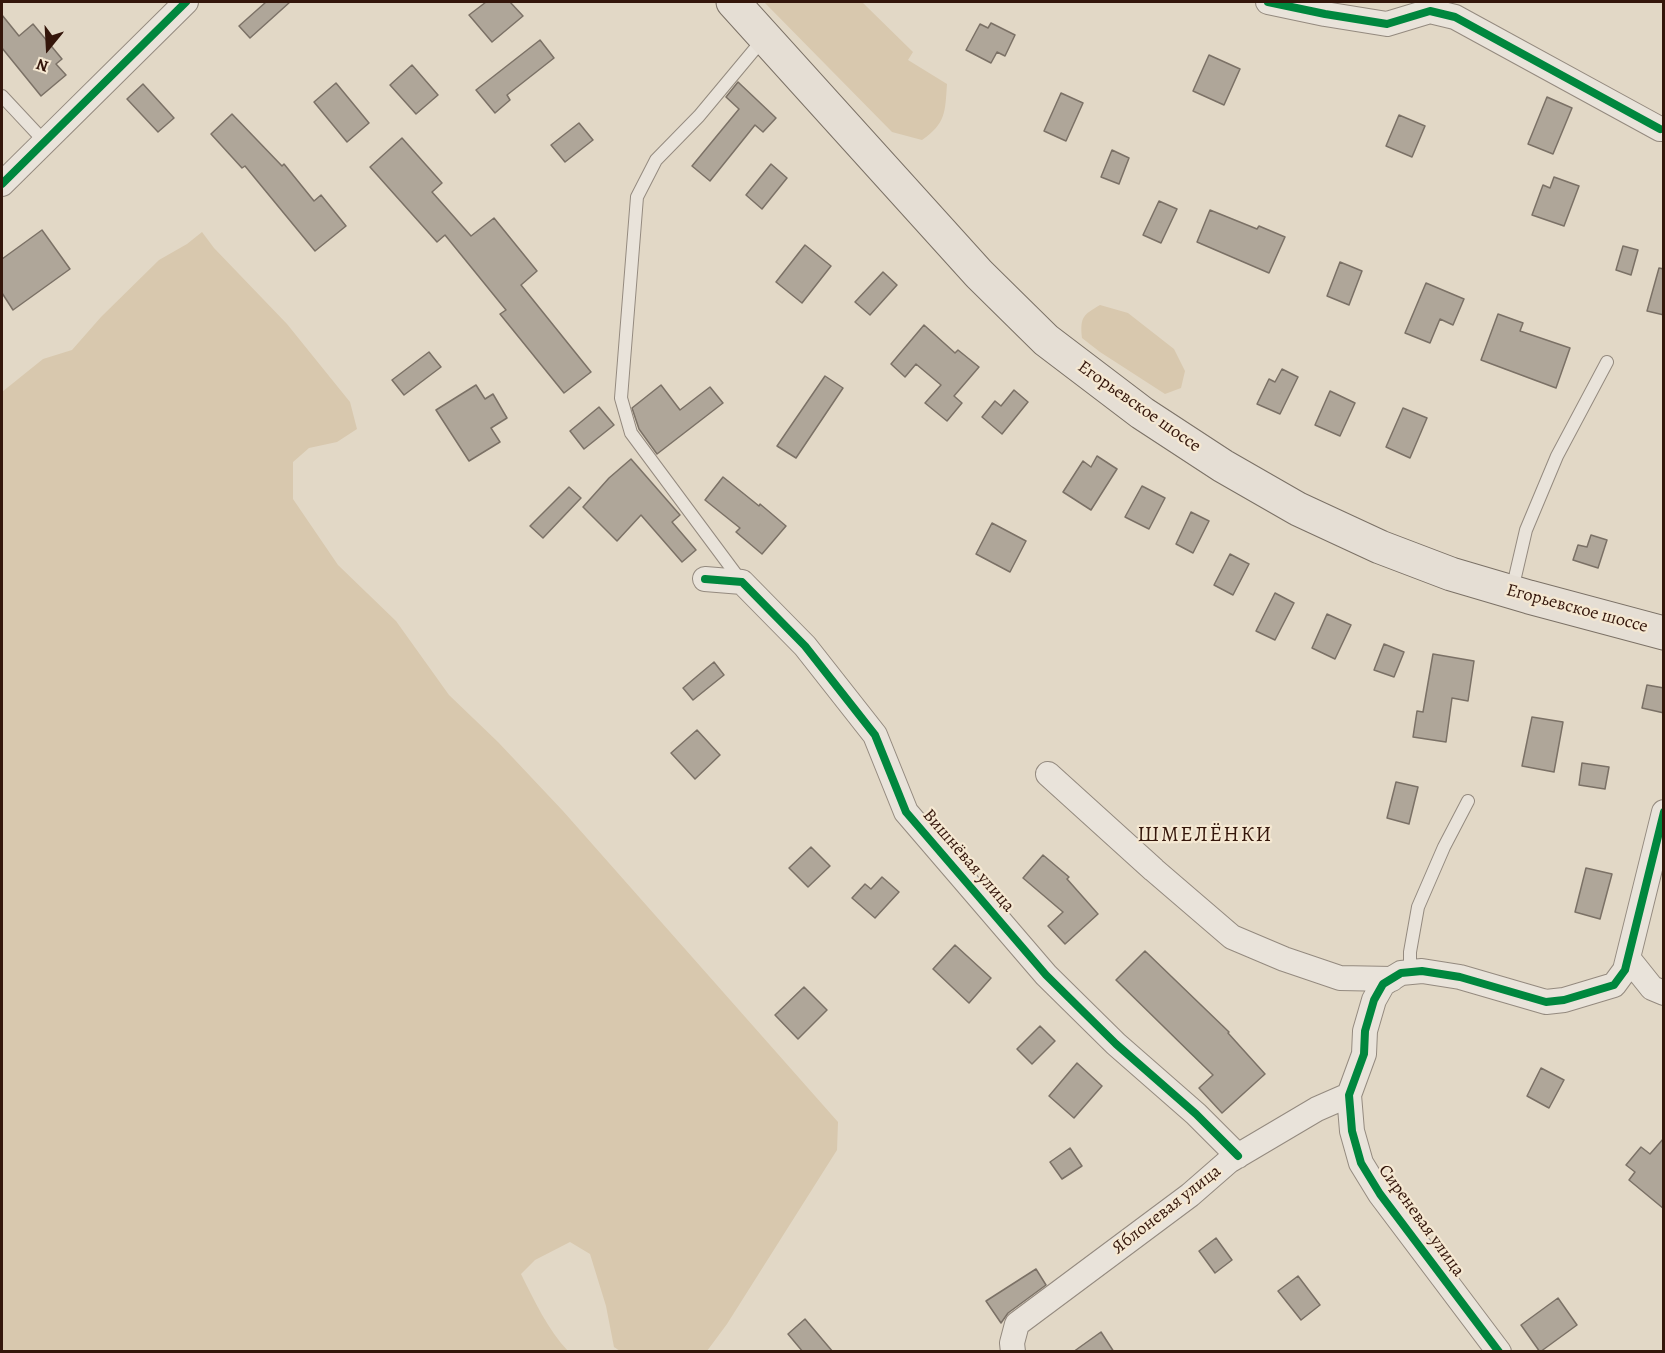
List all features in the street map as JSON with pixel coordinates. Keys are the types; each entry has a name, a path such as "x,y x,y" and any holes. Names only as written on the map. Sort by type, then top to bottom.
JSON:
{"main road":[{"name":"Егорьевское шоссе","path":"733,2 979,274 1046,340 1142,414 1223,466 1298,509 1380,547 1451,574 1664,633"}],"street":[{"path":"2,184 186,2"},
{"path":"1268,2 1387,24 1430,10 1455,17 1660,129"},
{"path":"705,579 742,582"},
{"name":"Вишнёвая улица","path":"742,582 805,646 875,735 906,812 1046,975 1116,1044 1196,1114 1238,1156"},
{"path":"1048,774 1232,937 1284,959 1340,978 1401,976"},
{"path":"1349,1095 1364,1054 1365,1030 1374,1000 1383,984 1401,976 1422,971 1460,977 1546,1002 1564,1000 1614,985 1625,970 1664,812"},
{"path":"1628,958 1652,988 1664,993"},
{"name":"Яблоневая улица","path":"1013,1352 1012,1343 1017,1324 1190,1195 1229,1161 1317,1109 1349,1095"},
{"name":"Сиреневая улица","path":"1349,1095 1352,1131 1361,1163 1380,1194 1499,1352"}],"lane":[{"path":"742,582 631,433 621,398 637,197 656,160 699,116 765,37"},
{"path":"2,96 45,142"},
{"path":"1512,592 1526,530 1552,466 1607,362"},
{"path":"1401,976 1410,952 1418,907 1468,801"}],"shaded area":[{"path":"764,2 862,2 913,52 908,60 947,84 945,110 936,128 922,140 892,132"},
{"path":"202,232 214,248 287,324 350,402 357,429 337,442 309,448 293,462 293,499 338,565 396,621 449,695 498,742 563,811 838,1122 837,1150 727,1324 707,1351 620,1351 614,1347 606,1306 590,1254 570,1242 535,1260 521,1274 548,1324 568,1351 2,1351 2,392 43,359 72,350 101,317 159,260 187,244"},
{"path":"1100,305 1128,313 1174,349 1185,371 1181,388 1165,394 1082,338 1084,317"}],"building":[{"path":"266,2 290,2 250,38 239,26"},
{"path":"486,2 510,2 523,16 492,42 469,15"},
{"path":"2,15 19,36 33,24 62,59 56,64 66,75 41,96 2,48"},
{"path":"991,23 1015,35 1005,56 997,52 991,63 966,50 980,24 988,28"},
{"path":"540,40 554,58 507,95 510,100 495,113 476,90"},
{"path":"1209,55 1240,69 1224,105 1193,91"},
{"path":"412,65 438,95 416,114 390,85"},
{"path":"738,82 776,118 763,132 755,125 710,181 692,166 739,109 726,97"},
{"path":"336,83 369,123 347,142 314,102"},
{"path":"143,84 174,118 158,132 127,99"},
{"path":"1061,93 1083,103 1066,141 1044,131"},
{"path":"1547,97 1572,108 1553,154 1528,144"},
{"path":"232,114 282,166 284,164 314,201 321,195 346,226 315,251 245,166 242,168 211,134"},
{"path":"1399,115 1425,126 1412,157 1386,146"},
{"path":"579,123 593,140 565,162 551,145"},
{"path":"402,138 442,183 432,192 471,236 494,218 537,271 521,285 591,372 564,393 500,314 506,310 445,235 437,242 370,167"},
{"path":"1112,150 1129,158 1119,184 1101,177"},
{"path":"771,164 787,178 762,209 746,195"},
{"path":"1554,177 1579,186 1564,226 1532,215 1543,185 1550,188"},
{"path":"1159,201 1177,209 1161,243 1143,235"},
{"path":"1210,210 1257,229 1259,226 1285,237 1269,273 1197,242"},
{"path":"42,230 70,269 13,310 2,293 2,259"},
{"path":"805,245 831,266 802,303 776,282"},
{"path":"1623,246 1638,250 1631,275 1616,270"},
{"path":"1340,262 1362,271 1349,305 1327,296"},
{"path":"1659,268 1664,269 1664,315 1647,311"},
{"path":"883,272 897,285 870,315 855,302"},
{"path":"1426,283 1464,299 1453,325 1440,319 1430,343 1405,333"},
{"path":"1498,314 1523,323 1520,331 1570,348 1556,388 1481,360"},
{"path":"924,325 955,353 958,350 979,367 954,396 962,403 947,421 925,403 941,385 916,364 905,377 891,364"},
{"path":"429,352 441,367 404,395 392,380"},
{"path":"1282,369 1298,377 1280,414 1257,404 1269,379 1275,382"},
{"path":"825,376 843,388 796,458 777,446"},
{"path":"476,385 485,399 493,394 507,418 491,428 500,442 469,461 436,410"},
{"path":"661,385 680,410 710,387 723,403 657,454 639,429 632,408"},
{"path":"1014,390 1028,402 1002,434 982,417 995,401 1001,406"},
{"path":"1330,391 1355,403 1340,436 1315,425"},
{"path":"599,407 614,425 584,449 570,431"},
{"path":"1403,408 1427,418 1410,458 1386,447"},
{"path":"1097,456 1117,469 1091,510 1063,492 1083,461 1091,467"},
{"path":"631,459 680,515 672,522 696,550 682,562 641,515 617,541 583,507 609,478"},
{"path":"723,477 786,526 762,554 736,532 740,528 705,500"},
{"path":"1142,486 1165,498 1149,529 1125,517"},
{"path":"569,487 581,498 543,538 530,526"},
{"path":"1191,512 1209,521 1193,553 1176,544"},
{"path":"992,523 1026,541 1010,572 976,554"},
{"path":"1591,535 1607,540 1598,568 1573,560 1578,545 1587,547"},
{"path":"1230,554 1249,564 1233,595 1214,585"},
{"path":"1275,593 1294,603 1275,640 1256,631"},
{"path":"1327,614 1351,625 1335,659 1312,648"},
{"path":"1384,644 1404,652 1394,677 1374,670"},
{"path":"1433,654 1474,661 1468,701 1452,698 1446,742 1413,737 1417,711 1423,712"},
{"path":"714,662 724,675 693,700 683,688"},
{"path":"1647,685 1664,688 1664,713 1642,708"},
{"path":"1532,717 1563,722 1554,772 1522,766"},
{"path":"697,730 720,755 695,779 671,753"},
{"path":"1582,763 1609,767 1605,789 1579,785"},
{"path":"1396,782 1418,787 1409,824 1387,818"},
{"path":"811,847 830,866 808,887 789,868"},
{"path":"1043,855 1069,877 1067,879 1098,914 1065,944 1048,926 1063,912 1023,878"},
{"path":"1586,868 1612,874 1600,919 1575,912"},
{"path":"882,877 899,892 875,918 852,898 865,884 871,889"},
{"path":"955,945 991,978 969,1003 933,969"},
{"path":"1145,951 1229,1032 1265,1074 1222,1113 1199,1088 1213,1075 1116,980"},
{"path":"804,987 827,1010 798,1039 775,1015"},
{"path":"1040,1026 1055,1041 1032,1064 1017,1049"},
{"path":"1077,1063 1102,1086 1074,1118 1049,1096"},
{"path":"1541,1068 1564,1080 1549,1108 1527,1096"},
{"path":"1664,1138 1664,1209 1629,1180 1635,1172 1626,1165 1641,1147 1650,1154"},
{"path":"1070,1148 1082,1166 1062,1179 1050,1162"},
{"path":"1216,1238 1232,1260 1215,1273 1199,1251"},
{"path":"1036,1269 1046,1285 1008,1313 1001,1323 986,1301"},
{"path":"1298,1276 1320,1305 1301,1320 1278,1291"},
{"path":"1558,1298 1577,1325 1540,1352 1521,1325"},
{"path":"805,1319 833,1352 803,1352 788,1334"},
{"path":"1101,1332 1114,1352 1073,1352"}],"cycle path":[{"path":"2,184 186,2"},
{"path":"1268,2 1387,24 1430,11 1455,17 1660,129"},
{"path":"705,579 742,582 805,646 875,735 906,812 1046,975 1116,1044 1196,1114 1238,1156"},
{"path":"1499,1352 1380,1194 1361,1163 1352,1131 1349,1095 1364,1054 1365,1031 1374,1000 1383,984 1401,973 1422,971 1460,977 1546,1002 1564,1000 1614,985 1625,970 1664,812"}],"district":[{"name":"ШМЕЛЁНКИ","path":"1205,836"}]}
